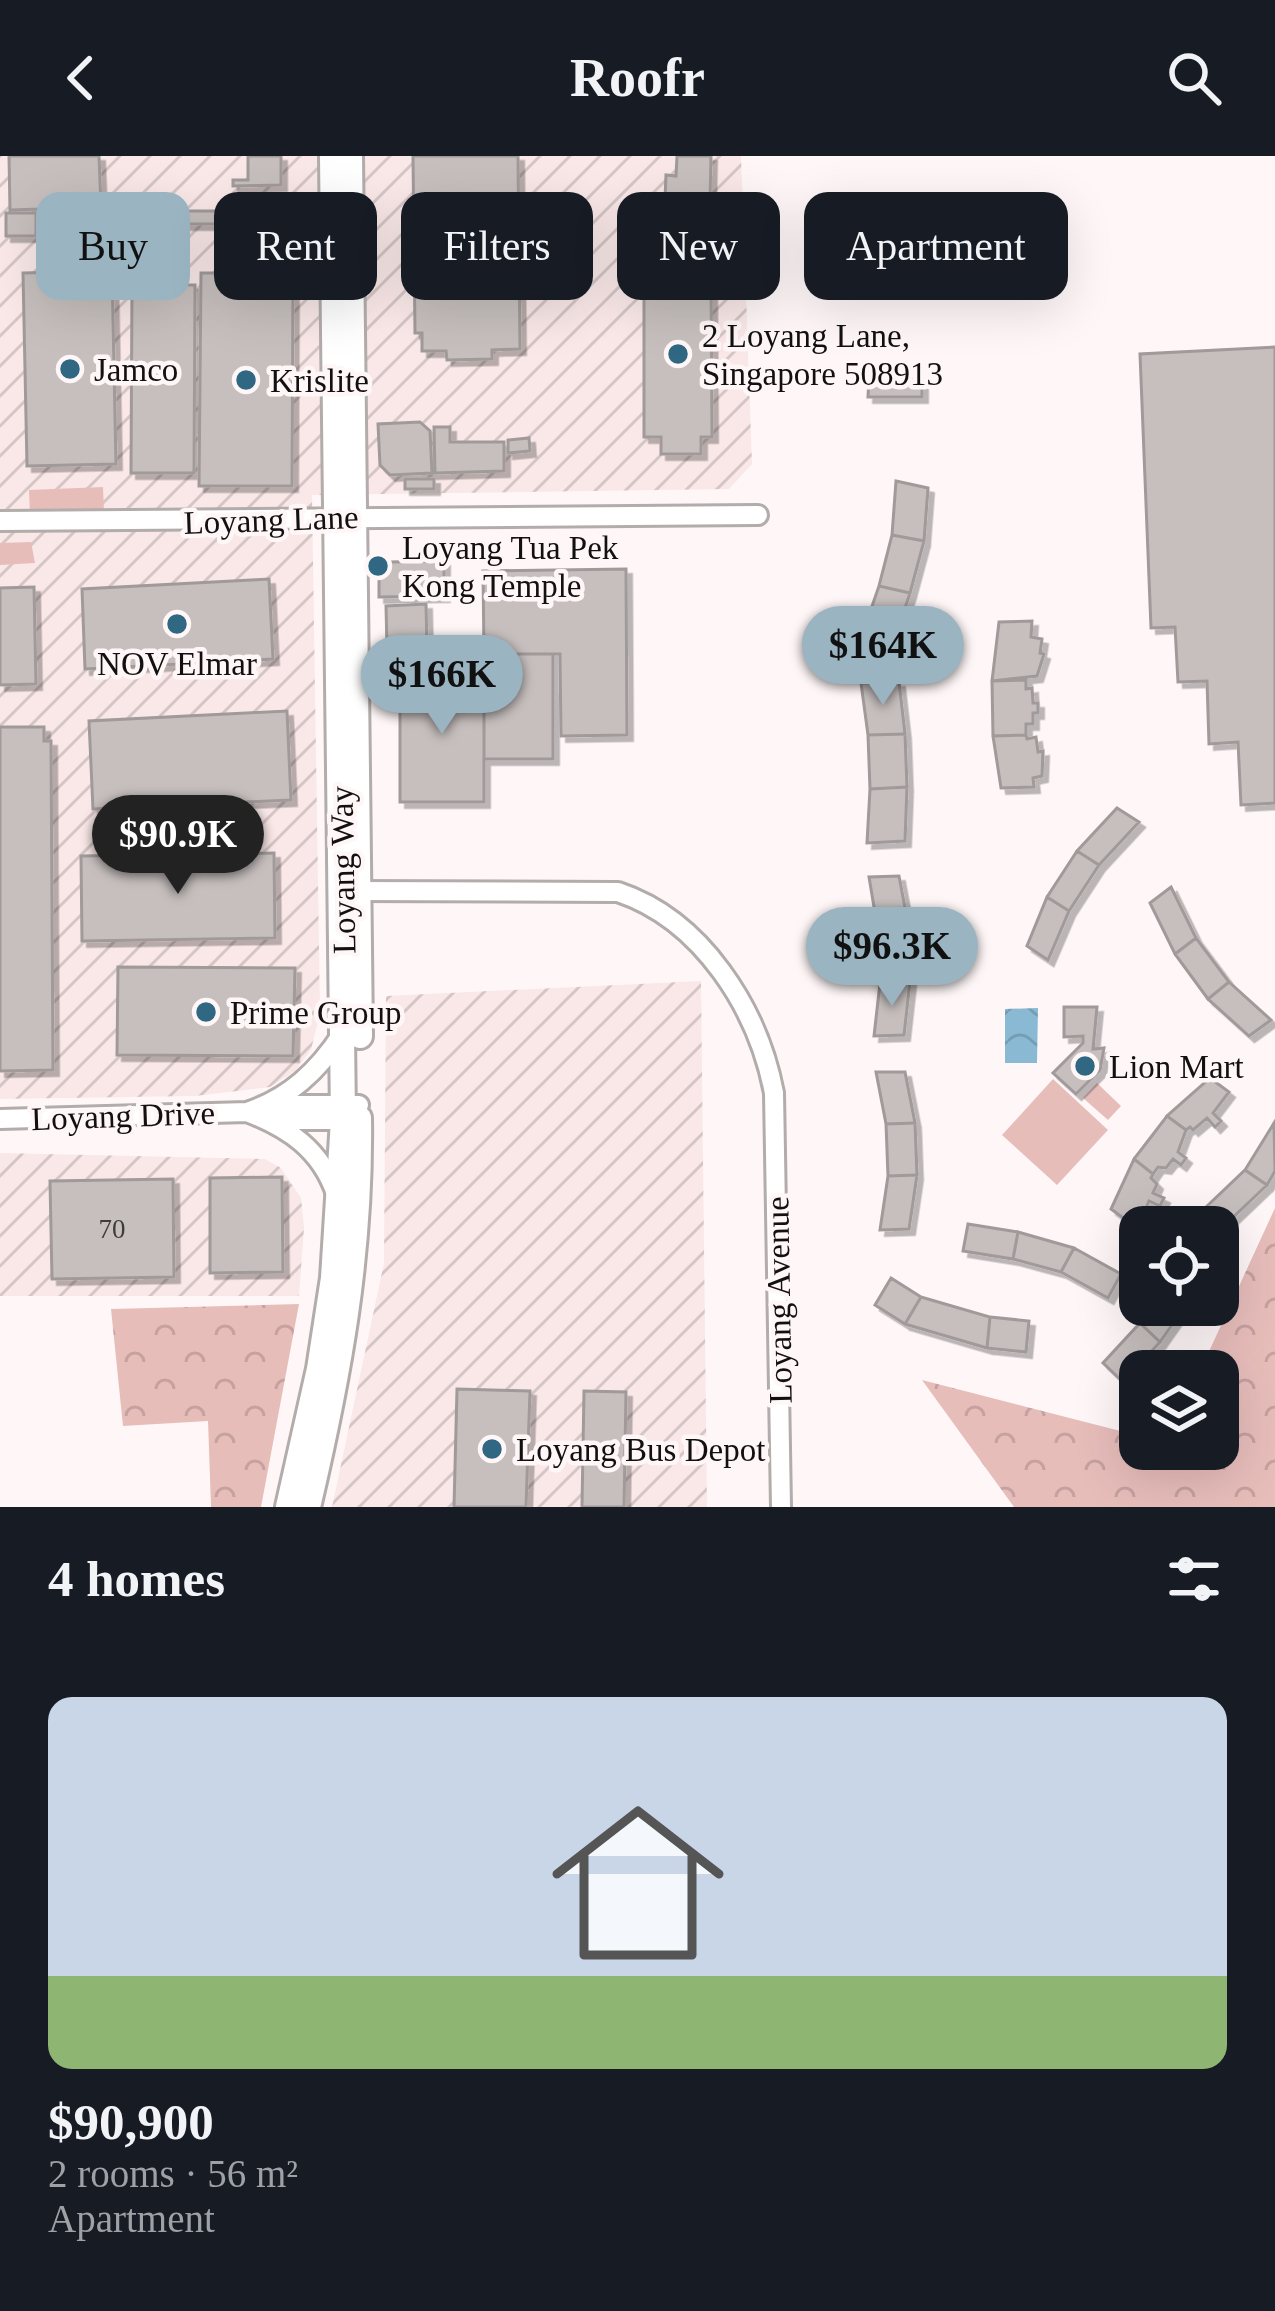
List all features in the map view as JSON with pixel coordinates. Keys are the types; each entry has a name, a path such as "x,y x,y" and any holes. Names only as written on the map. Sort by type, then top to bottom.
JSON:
{"main road":[{"name":"Loyang Way","path":"308,1507 340,1371 358,1228 344,1030 352,890 361,854 332,156"},
{"name":"Loyang Way","path":"288,1507 319,1369 351,1112 350,156"}],"street":[{"name":"Loyang Lane","path":"0,521 758,515"},
{"path":"361,854 374,875 399,891"},
{"path":"352,890 399,891"},
{"name":"Loyang Avenue","path":"399,891 591,892 655,918 692,946 738,1018 774,1093 782,1507"},
{"path":"268,1112 310,1076 344,1030"},
{"name":"Loyang Drive","path":"268,1112 311,1150 329,1175 339,1204"},
{"name":"Loyang Drive","path":"0,1119 351,1112"}],"shaded area":[{"path":"0,156 741,156 742,192 617,192 617,300 746,300 752,464 729,489 312,495 320,1013 311,1050 295,1071 270,1087 195,1096 0,1099"},
{"name":"Loyang Bus Depot","path":"701,981 707,1507 332,1507 384,1263 386,996"},
{"path":"0,1153 265,1159 281,1168 301,1198 304,1228 299,1296 0,1296"}],"green space":[{"path":"103,487 104,512 30,516 29,490"},
{"path":"31,542 35,563 0,565 0,543"},
{"path":"1053,1079 1108,1130 1057,1185 1002,1135"},
{"path":"1097,1083 1121,1106 1108,1120 1083,1098"},
{"path":"1275,1208 1275,1507 1014,1507 922,1380 1119,1431 1119,1470 1239,1470 1239,1350 1210,1350 1221,1326 1239,1326 1239,1286"},
{"path":"299,1304 261,1507 211,1507 208,1421 123,1426 111,1309"}],"water":[{"path":"1038,1008 1037,1063 1005,1063 1005,1009"}],"building":[{"path":"9,156 99,156 100,192 36,192 36,209 10,210"},
{"path":"248,156 281,156 281,185 233,186 233,180 248,180"},
{"path":"413,156 518,156 518,192 413,192"},
{"path":"677,156 711,156 710,192 665,192 666,175 676,176"},
{"path":"190,211 214,211 214,224 190,224"},
{"path":"6,213 36,213 36,236 6,236"},
{"name":"Jamco","path":"23,273 36,273 36,300 113,300 116,464 27,466"},
{"name":"Krislite","path":"201,273 214,273 214,300 293,300 292,486 199,486"},
{"path":"190,285 195,285 194,473 131,473 132,300 190,300"},
{"path":"415,300 519,300 520,349 492,350 492,359 447,360 446,351 422,351 422,333 415,333"},
{"name":"2 Loyang Lane, Singapore 508913","path":"644,300 711,300 712,437 701,437 701,454 661,454 661,437 644,437"},
{"path":"1275,347 1275,803 1241,805 1238,742 1209,744 1207,681 1178,682 1175,627 1151,628 1140,354"},
{"path":"869,376 922,376 922,397 868,397"},
{"path":"420,422 430,431 432,473 390,475 380,465 378,424"},
{"path":"434,427 450,427 450,442 504,442 504,471 435,473"},
{"path":"529,438 530,451 508,453 508,440"},
{"path":"405,479 434,479 434,489 405,489"},
{"path":"896,481 928,488 924,541 892,535"},
{"path":"892,535 924,541 910,593 879,586"},
{"path":"444,561 444,596 379,597 379,578 389,562"},
{"path":"626,569 627,735 561,736 560,654 484,654 483,571"},
{"name":"NOV Elmar","path":"269,579 273,659 85,669 82,589"},
{"path":"879,586 910,593 893,644 861,638"},
{"path":"34,587 36,684 0,685 0,588"},
{"path":"426,604 427,647 387,649 386,606"},
{"path":"1032,621 1031,637 1042,639 1040,653 1044,654 1037,676 992,681 999,622"},
{"path":"484,654 553,654 553,759 484,759"},
{"path":"400,672 484,672 484,802 400,802"},
{"path":"1026,680 1033,703 1038,703 1033,724 1026,724 1026,735 993,736 992,681"},
{"path":"899,682 905,734 868,735 861,683"},
{"path":"287,711 291,800 93,809 89,721"},
{"path":"0,727 44,727 44,741 51,741 53,1070 0,1071"},
{"path":"905,734 907,787 870,789 868,735"},
{"path":"1026,735 1027,739 1036,737 1038,752 1043,751 1042,776 1033,778 1034,787 1001,788 993,736"},
{"path":"907,787 905,841 867,843 870,789"},
{"path":"1117,808 1139,822 1099,865 1077,851"},
{"path":"1077,851 1099,865 1069,911 1047,897"},
{"path":"274,853 275,938 82,941 81,856"},
{"path":"899,876 909,929 878,931 869,877"},
{"path":"1171,887 1196,938 1175,954 1150,903"},
{"path":"1047,897 1069,911 1048,960 1027,946"},
{"path":"909,929 910,982 880,983 878,931"},
{"path":"1196,938 1229,982 1208,999 1175,954"},
{"name":"Prime Group","path":"118,967 295,968 293,1056 117,1055"},
{"path":"910,982 904,1035 874,1036 880,983"},
{"path":"1229,982 1271,1020 1249,1036 1208,999"},
{"path":"1064,1007 1097,1007 1093,1049 1104,1048 1100,1070 1076,1094 1053,1073 1083,1043 1083,1036 1064,1037"},
{"path":"876,1072 905,1072 915,1123 886,1124"},
{"path":"1210,1078 1229,1092 1213,1113 1221,1121 1215,1127 1207,1118 1186,1130 1167,1116"},
{"path":"1167,1116 1186,1130 1178,1152 1186,1158 1181,1165 1173,1159 1153,1174 1134,1159"},
{"path":"915,1123 917,1175 888,1176 886,1124"},
{"path":"1274,1123 1275,1171 1267,1185 1245,1170"},
{"path":"1134,1159 1153,1174 1157,1184 1153,1193 1164,1198 1160,1206 1149,1201 1147,1206 1119,1206 1119,1215 1111,1209"},
{"path":"1245,1170 1267,1185 1239,1212 1239,1206 1207,1206"},
{"path":"917,1175 909,1229 880,1230 888,1176"},
{"path":"282,1177 283,1272 210,1273 210,1178"},
{"path":"173,1179 174,1277 52,1279 50,1181"},
{"path":"968,1224 1018,1232 1013,1259 963,1251"},
{"path":"1018,1232 1074,1248 1061,1272 1013,1259"},
{"path":"1074,1248 1119,1273 1119,1278 1108,1298 1061,1272"},
{"path":"891,1278 921,1297 905,1324 875,1305"},
{"path":"921,1297 990,1317 987,1348 905,1324"},
{"path":"990,1317 1029,1321 1026,1352 987,1348"},
{"path":"1137,1326 1160,1342 1153,1350 1119,1350 1119,1378 1103,1363"},
{"path":"1143,1326 1171,1326 1160,1342"},
{"name":"Loyang Bus Depot","path":"457,1389 530,1391 526,1507 454,1507"},
{"name":"Loyang Bus Depot","path":"584,1391 626,1392 624,1507 582,1507"}],"place":[{"name":"2 Loyang Lane, Singapore 508913","path":"678,354"},
{"name":"Jamco","path":"70,369"},
{"name":"Krislite","path":"246,380"},
{"name":"Loyang Tua Pek Kong Temple","path":"378,566"},
{"name":"NOV Elmar","path":"177,624"},
{"name":"Prime Group","path":"206,1012"},
{"name":"Lion Mart","path":"1085,1066"},
{"name":"Loyang Bus Depot","path":"492,1449"}]}
